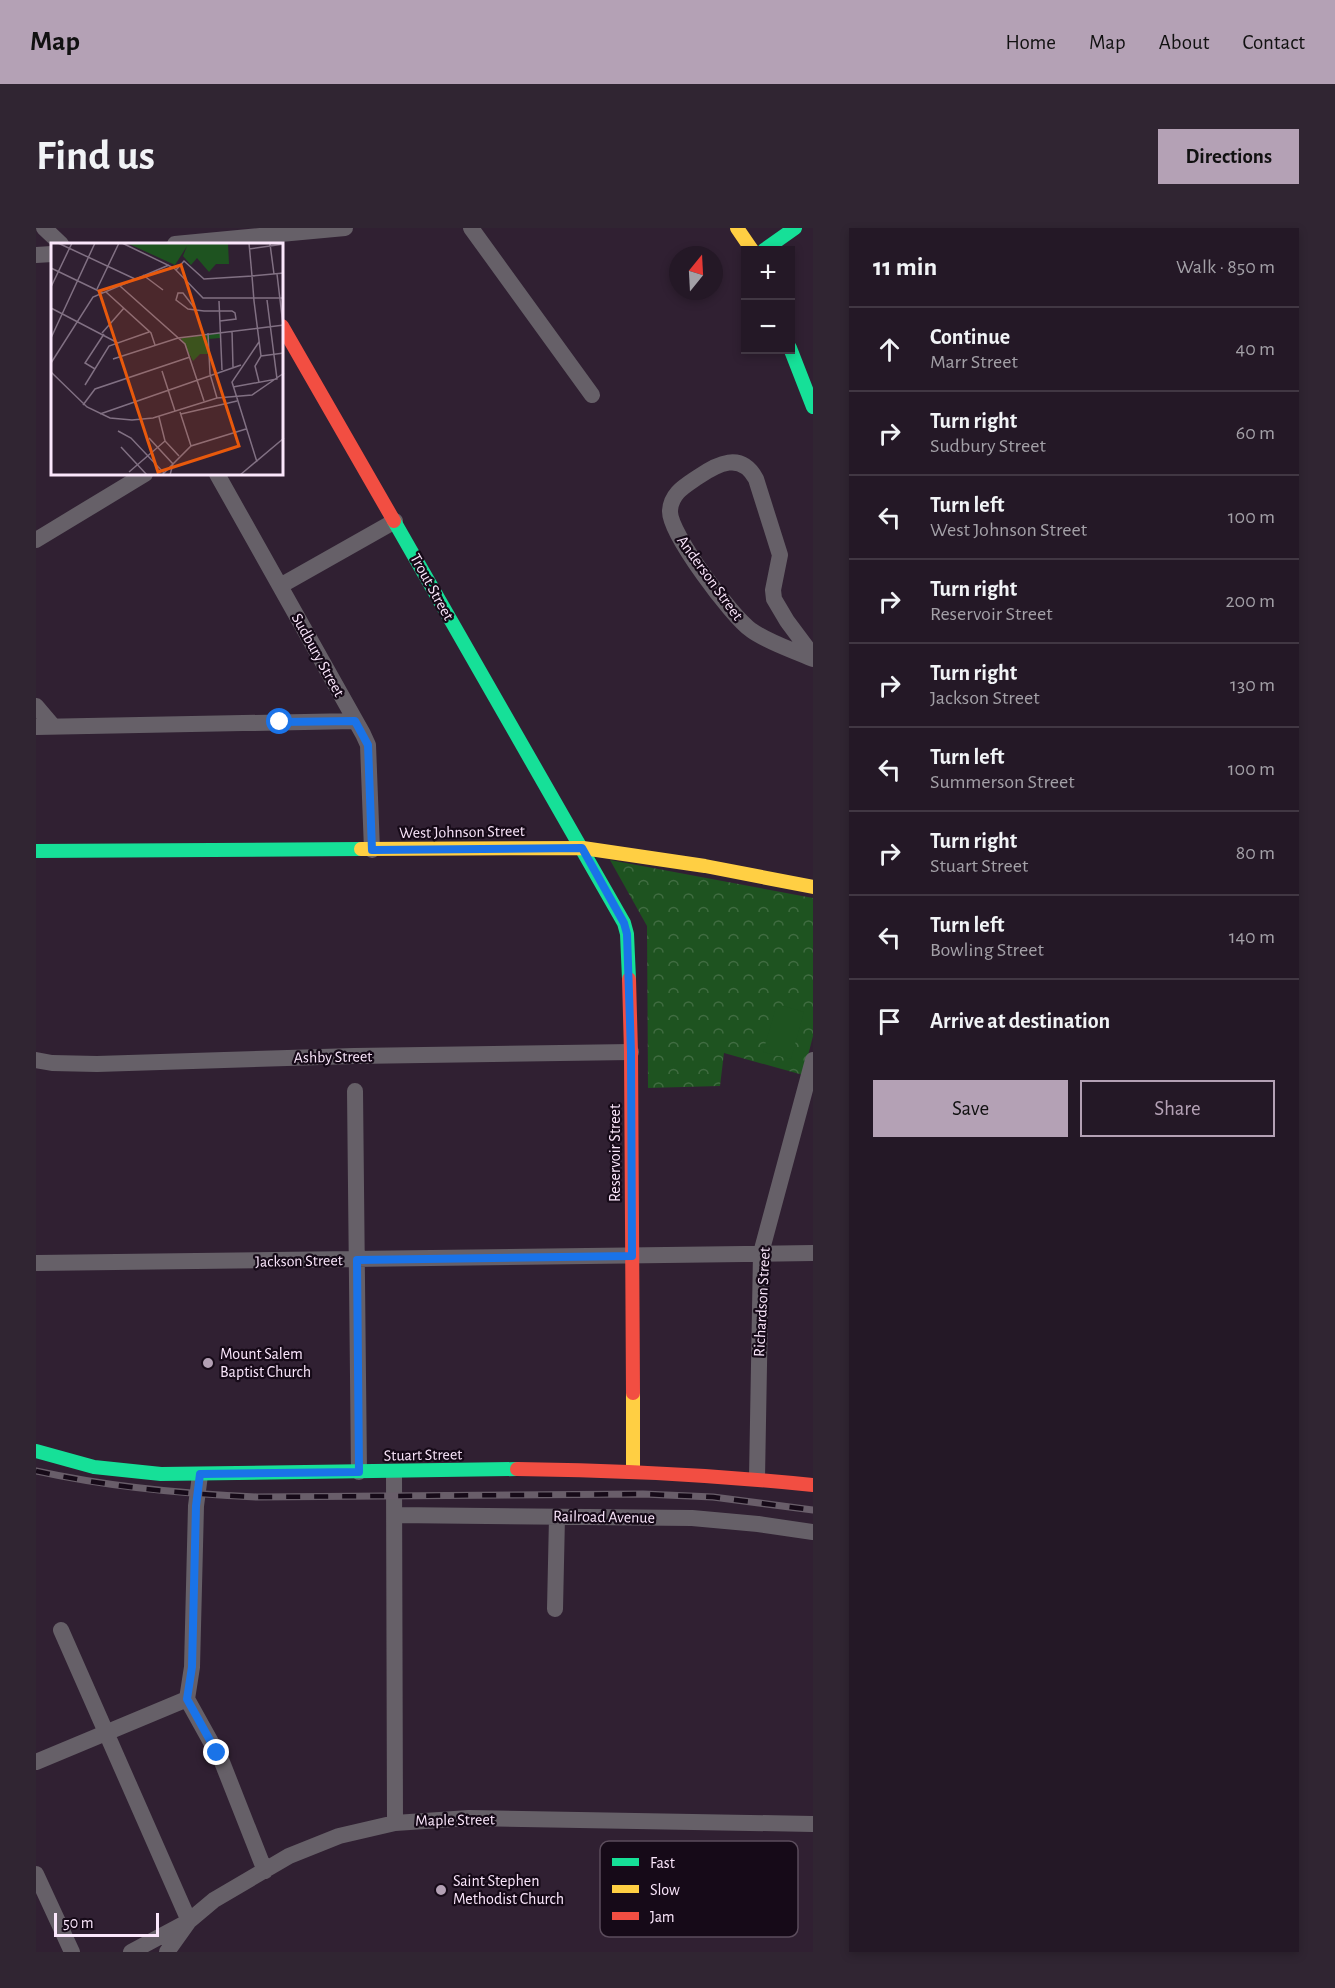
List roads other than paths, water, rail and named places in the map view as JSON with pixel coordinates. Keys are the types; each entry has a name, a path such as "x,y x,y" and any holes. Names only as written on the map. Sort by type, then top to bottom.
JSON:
{"street":[{"path":"44,228 60,243"},
{"path":"204,243 233,242 345,228"},
{"path":"471,228 592,395"},
{"path":"736,228 749,246"},
{"path":"770,246 795,228"},
{"path":"36,255 51,254"},
{"name":"Trout Street","path":"284,329 582,848"},
{"path":"792,354 813,407"},
{"name":"Anderson Street","path":"730,462 743,466 752,472 756,479 780,555 773,590 774,599 813,658 752,632 740,622 717,593 679,536 670,512 674,498 678,491 713,466 730,462"},
{"path":"36,540 142,476"},
{"name":"Sudbury Street","path":"218,476 368,745 372,850"},
{"path":"280,586 395,521"},
{"path":"36,706 44,726 355,721"},
{"name":"West Johnson Street","path":"36,851 582,848 705,866 813,887"},
{"name":"Reservoir Street","path":"582,848 624,923 627,934 631,1052 633,1470"},
{"name":"Ashby Street","path":"36,1060 89,1064 354,1056 631,1052"},
{"name":"Richardson Street","path":"757,1478 761,1253 813,1060"},
{"path":"355,1091 359,1472"},
{"name":"Jackson Street","path":"36,1263 813,1253"},
{"name":"Stuart Street","path":"36,1452 94,1467 132,1472 200,1474 633,1470 757,1478 813,1485"},
{"path":"394,1472 395,1822"},
{"path":"200,1474 196,1506 192,1667 188,1698 222,1762 264,1871"},
{"name":"Railroad Avenue","path":"395,1515 692,1518 813,1532"},
{"path":"555,1609 557,1517"},
{"path":"61,1630 189,1921 166,1952"},
{"path":"36,1762 188,1698"},
{"name":"Maple Street","path":"131,1952 189,1921 214,1900 298,1852 332,1838 395,1822 469,1818 813,1824"},
{"path":"36,1874 72,1952"}],"railway":[{"path":"36,1471 118,1485 229,1496 643,1494 713,1497 813,1510"}],"place":[{"name":"Mount Salem Baptist Church","path":"208,1363"},
{"name":"Saint Stephen Methodist Church","path":"441,1890"}]}
